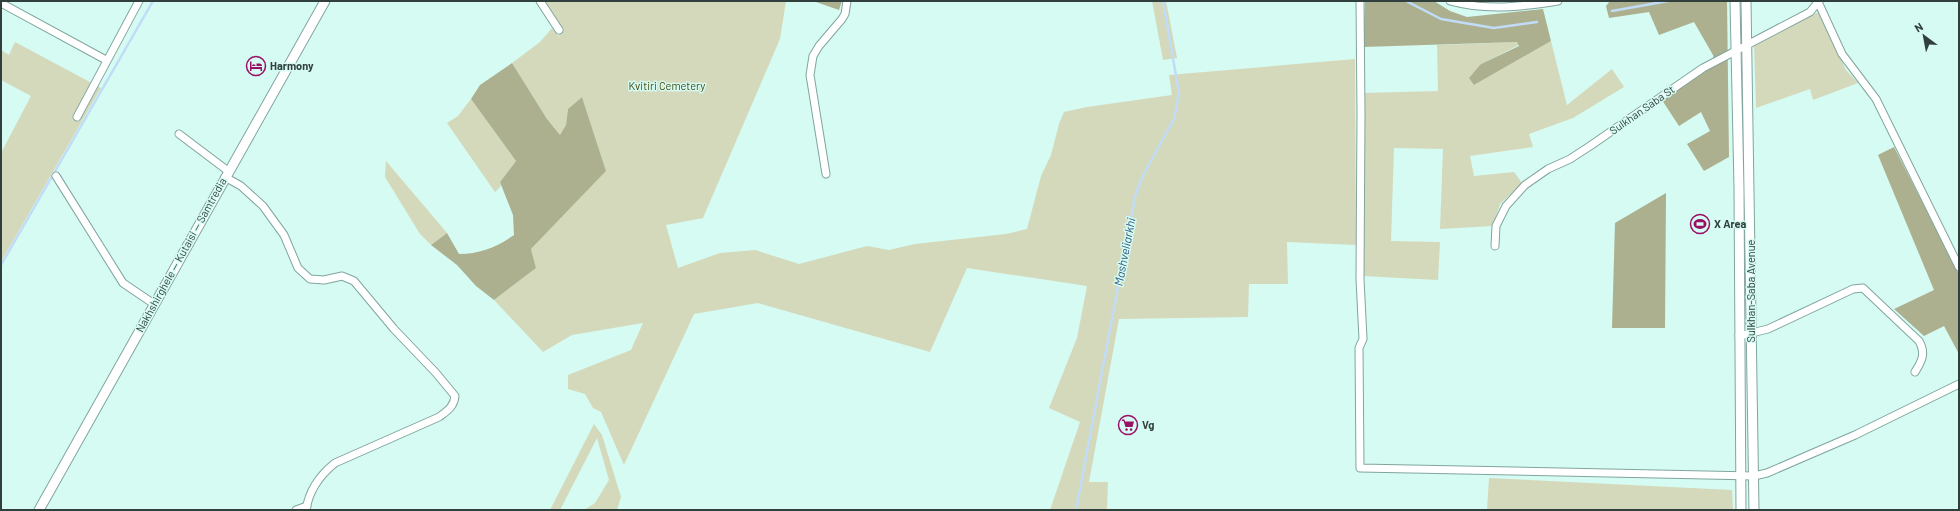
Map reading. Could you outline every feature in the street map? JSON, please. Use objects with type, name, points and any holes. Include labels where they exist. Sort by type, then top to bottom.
[{"type":"main road","name":"Nakhshirghele — Kutaisi — Samtredia","points":[[39,510],[325,1]]},
{"type":"main road","name":"Sulkhan-Saba Avenue","points":[[1735,1],[1741,510]]},
{"type":"main road","name":"Sulkhan-Saba Avenue","points":[[1746,1],[1751,242],[1754,510]]},
{"type":"street","points":[[77,117],[106,60],[139,1]]},
{"type":"street","points":[[540,1],[559,30]]},
{"type":"street","points":[[826,174],[810,75],[810,65],[819,46],[845,14],[847,1]]},
{"type":"street","points":[[1360,1],[1360,279],[1362,339],[1359,348],[1360,468],[1754,476],[1767,473],[1856,435],[1953,385],[1959,384]]},
{"type":"street","points":[[1450,1],[1471,7],[1501,7],[1558,1]]},
{"type":"street","points":[[1819,2],[1842,54],[1876,100],[1959,267]]},
{"type":"street","name":"Sulkhan Saba St","points":[[1495,246],[1496,226],[1506,206],[1525,185],[1548,169],[1570,159],[1590,146],[1703,68],[1810,12],[1819,2]]},
{"type":"street","points":[[1,3],[106,60]]},
{"type":"street","points":[[178,134],[263,206],[284,236],[298,268],[310,279],[324,280],[342,276],[354,281],[394,329],[440,378],[454,396],[454,403],[449,410],[439,417],[334,463],[322,473],[313,488],[307,508],[296,510]]},
{"type":"street","points":[[56,176],[123,283],[154,304]]},
{"type":"street","points":[[1739,336],[1768,328],[1853,289],[1863,288],[1919,341],[1923,352],[1923,360],[1915,372]]},
{"type":"green space","name":"Kvitiri Cemetery","points":[[541,1],[786,1],[780,39],[703,218],[666,225],[678,268],[720,253],[755,250],[799,264],[867,246],[889,250],[915,244],[1006,234],[1027,229],[1041,176],[1051,155],[1059,124],[1064,112],[1087,107],[1172,95],[1169,75],[1355,59],[1356,245],[1287,242],[1288,284],[1249,284],[1248,317],[1119,319],[1089,482],[1108,482],[1107,510],[1050,510],[1080,422],[1049,408],[1077,338],[1087,286],[967,268],[930,352],[758,303],[694,314],[624,465],[601,412],[593,408],[585,394],[568,389],[568,375],[631,350],[643,323],[572,335],[543,352],[494,300],[536,268],[531,249],[606,171],[582,97],[568,109],[566,125],[560,135],[547,119],[512,63],[540,42],[552,28],[560,38]]},
{"type":"green space","points":[[813,1],[842,1],[839,10]]},
{"type":"green space","points":[[1152,1],[1166,1],[1177,58],[1163,60]]},
{"type":"green space","points":[[1365,1],[1434,1],[1450,11],[1467,17],[1543,9],[1551,41],[1474,85],[1469,78],[1481,64],[1519,46],[1517,42],[1363,47]]},
{"type":"green space","points":[[1610,1],[1727,1],[1729,157],[1704,171],[1687,144],[1710,131],[1701,112],[1679,126],[1662,100],[1700,74],[1715,66],[1713,55],[1694,22],[1659,35],[1649,12],[1609,18],[1606,6]]},
{"type":"green space","points":[[1818,12],[1846,70],[1858,83],[1813,100],[1810,89],[1756,108],[1754,44]]},
{"type":"green space","points":[[1551,41],[1567,105],[1612,69],[1624,87],[1573,118],[1529,134],[1533,147],[1470,156],[1474,176],[1514,172],[1522,183],[1500,204],[1493,226],[1440,229],[1443,149],[1394,148],[1391,241],[1440,242],[1438,280],[1363,276],[1363,93],[1438,91],[1437,45],[1517,42],[1519,45],[1481,64],[1474,85]]},
{"type":"green space","points":[[15,42],[101,88],[1,262],[1,153],[31,96],[1,80],[1,50],[9,55]]},
{"type":"green space","points":[[512,63],[547,119],[560,135],[566,125],[568,109],[582,97],[606,171],[531,249],[536,268],[494,300],[476,286],[457,265],[431,245],[447,233],[459,254],[467,254],[488,249],[514,235],[513,215],[500,182],[516,161],[471,99],[480,85]]},
{"type":"green space","points":[[471,99],[516,161],[500,182],[501,186],[495,192],[447,123],[458,116]]},
{"type":"green space","points":[[1894,147],[1959,274],[1959,354],[1944,326],[1924,336],[1894,309],[1934,290],[1878,155]]},
{"type":"green space","points":[[386,161],[447,233],[431,245],[420,234],[385,177]]},
{"type":"green space","points":[[1666,193],[1665,328],[1612,328],[1615,223]]},
{"type":"green space","points":[[594,424],[602,435],[621,497],[617,510],[584,510],[595,503],[609,480],[597,438],[560,510],[550,510]]},
{"type":"green space","points":[[1489,478],[1732,490],[1733,510],[1487,510]]},
{"type":"waterway","points":[[1,265],[153,1]]},
{"type":"waterway","name":"Mashveliarkhi","points":[[1076,510],[1135,197],[1142,177],[1174,119],[1179,93],[1163,1]]},
{"type":"waterway","points":[[1406,1],[1441,19],[1494,28],[1537,22]]},
{"type":"waterway","points":[[1612,11],[1668,1]]},
{"type":"place","name":"Harmony","points":[[256,66]]},
{"type":"place","name":"X Area","points":[[1700,224]]},
{"type":"place","name":"Vg","points":[[1128,425]]}]
